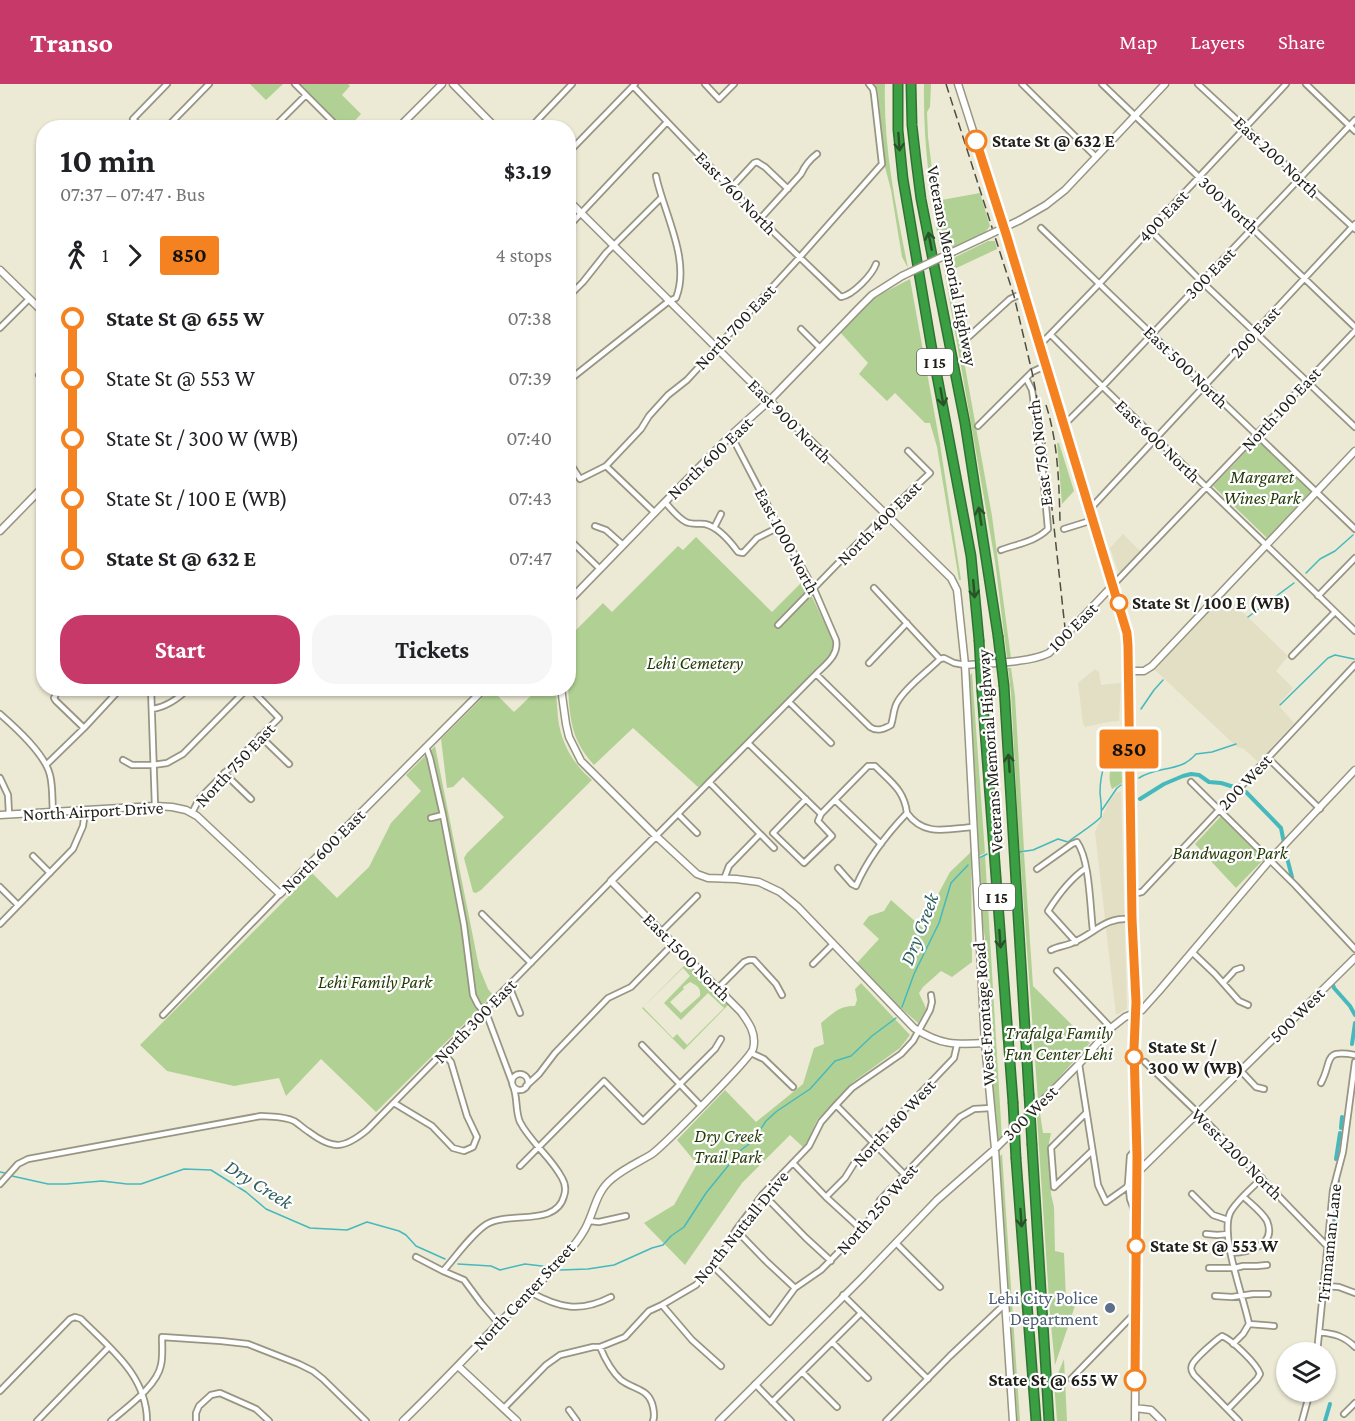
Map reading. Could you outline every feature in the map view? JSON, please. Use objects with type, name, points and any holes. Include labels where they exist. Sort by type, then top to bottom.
[{"type":"highway","name":"Veterans Memorial Highway","points":[[898,84],[898,129],[903,178],[931,344],[971,556],[1036,1421]]},
{"type":"highway","name":"Veterans Memorial Highway","points":[[911,84],[921,199],[965,423],[1004,686],[1049,1421]]},
{"type":"street","points":[[134,120],[167,84]]},
{"type":"street","points":[[174,120],[209,84]]},
{"type":"street","points":[[295,84],[330,120]]},
{"type":"street","points":[[406,120],[442,84]]},
{"type":"street","points":[[453,84],[488,120]]},
{"type":"street","points":[[538,120],[572,84]]},
{"type":"street","points":[[705,84],[719,99],[734,84]]},
{"type":"street","name":"North 700 East","points":[[576,473],[580,479],[606,465],[641,429],[668,395],[687,380],[800,258],[882,164],[874,94],[869,84]]},
{"type":"street","points":[[958,84],[1127,633],[1136,1012],[1134,1049],[1137,1148],[1135,1421]]},
{"type":"street","points":[[1022,84],[1096,157]]},
{"type":"street","name":"300 North","points":[[1102,84],[1253,227],[1355,329]]},
{"type":"street","name":"North 600 East","points":[[576,594],[872,295],[902,276],[1020,220],[1056,198],[1165,84]]},
{"type":"street","name":"East 200 North","points":[[1198,84],[1354,227]]},
{"type":"street","name":"400 East","points":[[1039,347],[1286,84]]},
{"type":"street","points":[[1306,84],[1355,131]]},
{"type":"street","points":[[576,145],[634,85]]},
{"type":"street","name":"East 760 North","points":[[634,85],[760,219],[841,297],[847,296],[872,273],[876,264]]},
{"type":"street","points":[[281,120],[306,94]]},
{"type":"street","name":"300 East","points":[[1064,425],[1355,120]]},
{"type":"street","points":[[576,219],[667,122]]},
{"type":"street","points":[[760,219],[816,154]]},
{"type":"street","points":[[731,188],[754,163],[758,162],[788,189]]},
{"type":"street","points":[[576,375],[676,297],[681,274],[674,234],[656,176]]},
{"type":"street","points":[[576,289],[599,261],[661,198]]},
{"type":"street","name":"East 900 North","points":[[576,207],[955,584],[965,665],[973,827]]},
{"type":"street","name":"200 East","points":[[1090,509],[1354,227]]},
{"type":"street","name":"East 500 North","points":[[1041,228],[1355,529]]},
{"type":"street","points":[[1150,230],[1355,427]]},
{"type":"street","points":[[0,270],[36,306]]},
{"type":"street","points":[[964,341],[1010,299],[1023,293]]},
{"type":"street","points":[[0,328],[29,299]]},
{"type":"street","points":[[801,329],[820,348]]},
{"type":"street","name":"North 100 East","points":[[1207,488],[1355,329]]},
{"type":"street","name":"East 600 North","points":[[1051,335],[1355,631]]},
{"type":"street","points":[[978,426],[1026,378],[1035,370],[1045,366]]},
{"type":"street","name":"East 750 North","points":[[1001,550],[1024,544],[1048,529],[1032,390],[1026,378]]},
{"type":"street","name":"East 1000 North","points":[[731,435],[813,589],[836,640],[837,648]]},
{"type":"street","points":[[1128,671],[1144,671],[1152,666],[1355,450]]},
{"type":"street","name":"North 400 East","points":[[778,626],[885,515],[930,473],[908,451]]},
{"type":"street","points":[[606,465],[655,513]]},
{"type":"street","name":"100 East","points":[[965,665],[1029,659],[1049,653],[1207,488]]},
{"type":"street","points":[[0,531],[36,494]]},
{"type":"street","points":[[665,502],[683,521],[708,525],[720,532],[738,552],[743,553],[758,538],[779,527]]},
{"type":"street","points":[[714,528],[721,514]]},
{"type":"street","points":[[1064,529],[1093,520]]},
{"type":"street","points":[[596,526],[606,530],[623,545]]},
{"type":"street","points":[[576,546],[600,569]]},
{"type":"street","points":[[1318,596],[1355,558]]},
{"type":"street","points":[[874,588],[940,659]]},
{"type":"street","points":[[1292,656],[1335,612]]},
{"type":"street","points":[[869,663],[907,623]]},
{"type":"street","name":"North 300 East","points":[[0,1184],[18,1164],[28,1159],[261,1116],[293,1120],[319,1140],[330,1144],[342,1145],[359,1137],[789,702],[832,657],[837,648]]},
{"type":"street","points":[[816,674],[870,727],[881,729],[891,724],[894,708],[904,693],[940,659],[944,658],[965,665]]},
{"type":"street","name":"200 West","points":[[1132,894],[1142,892],[1355,665]]},
{"type":"street","points":[[55,696],[56,702],[84,728]]},
{"type":"street","points":[[46,764],[114,696]]},
{"type":"street","points":[[151,696],[155,806]]},
{"type":"street","points":[[152,709],[169,705],[181,696]]},
{"type":"street","points":[[123,760],[132,765],[168,763],[183,754],[241,696]]},
{"type":"street","name":"North 750 East","points":[[189,812],[279,717],[257,696]]},
{"type":"street","name":"North 600 East","points":[[162,1015],[477,696]]},
{"type":"street","points":[[562,696],[569,737],[581,760],[697,874],[708,878],[759,882],[780,892],[919,1031],[940,1041],[957,1045],[985,1043]]},
{"type":"street","points":[[789,702],[831,743]]},
{"type":"street","points":[[0,714],[39,753],[46,764],[51,780],[53,812]]},
{"type":"street","points":[[260,736],[289,764]]},
{"type":"street","points":[[748,742],[821,814]]},
{"type":"street","points":[[426,747],[463,915],[473,995],[487,1015],[506,1064],[513,1084],[519,1120],[529,1137],[563,1179],[566,1192],[562,1202],[554,1211],[544,1215],[493,1221],[485,1225],[443,1271]]},
{"type":"street","points":[[1268,758],[1320,809]]},
{"type":"street","points":[[806,799],[773,833],[804,863],[832,836],[818,821],[821,814],[870,766],[875,766],[900,791],[906,813],[918,826],[939,830],[973,827]]},
{"type":"street","name":"300 West","points":[[719,1421],[937,1200],[995,1149],[1111,1028],[1125,1017],[1142,1010],[1270,861],[1355,770]]},
{"type":"street","points":[[224,773],[251,799]]},
{"type":"street","points":[[0,778],[8,795],[9,814]]},
{"type":"street","points":[[709,782],[774,848]]},
{"type":"street","points":[[1191,782],[1355,949]]},
{"type":"street","points":[[835,800],[880,844]]},
{"type":"street","name":"North Airport Drive","points":[[0,815],[155,806],[172,807],[189,812]]},
{"type":"street","points":[[0,924],[73,849],[83,826],[85,811]]},
{"type":"street","points":[[189,812],[218,834],[280,894]]},
{"type":"street","points":[[838,868],[856,886],[863,870],[880,844],[906,813]]},
{"type":"street","points":[[678,814],[697,833]]},
{"type":"street","points":[[431,818],[442,815]]},
{"type":"street","name":"West Frontage Road","points":[[973,827],[985,1043],[995,1149],[1013,1421]]},
{"type":"street","points":[[723,879],[729,866],[760,834]]},
{"type":"street","points":[[1037,869],[1077,842],[1086,868],[1093,931]]},
{"type":"street","points":[[33,856],[50,873]]},
{"type":"street","points":[[1076,942],[1048,911],[1060,894],[1086,868]]},
{"type":"street","name":"East 1500 North","points":[[611,881],[750,1023],[753,1038],[751,1053]]},
{"type":"street","points":[[0,887],[18,905]]},
{"type":"street","points":[[662,931],[697,896]]},
{"type":"street","points":[[482,914],[531,963]]},
{"type":"street","points":[[1051,950],[1076,942],[1106,923],[1121,918],[1132,919]]},
{"type":"street","points":[[516,1104],[519,1093],[608,998],[631,987],[674,943]]},
{"type":"street","points":[[813,964],[833,944]]},
{"type":"street","points":[[1192,952],[1239,1001],[1248,1005]]},
{"type":"street","name":"500 West","points":[[1137,1173],[1355,958]]},
{"type":"street","points":[[718,988],[744,962],[754,960],[776,984],[782,995]]},
{"type":"street","points":[[1223,983],[1235,970],[1241,968]]},
{"type":"street","points":[[1057,971],[1111,1028]]},
{"type":"street","points":[[509,986],[520,1013]]},
{"type":"street","name":"North Nuttall Drive","points":[[504,1408],[546,1365],[560,1355],[600,1347],[625,1337],[649,1311],[696,1286],[763,1194],[809,1146],[820,1122],[852,1088],[902,1054],[914,1041],[931,1008],[931,995]]},
{"type":"street","points":[[520,1166],[604,1081],[643,1120],[715,1049],[721,1039]]},
{"type":"street","points":[[642,1045],[701,1106]]},
{"type":"street","name":"North 180 West","points":[[826,1197],[845,1178],[855,1162],[954,1058],[957,1045]]},
{"type":"street","points":[[394,1103],[432,1126],[453,1148],[464,1151],[473,1147],[477,1137],[467,1116],[451,1062],[443,1053]]},
{"type":"street","points":[[751,1053],[764,1059],[793,1087]]},
{"type":"street","name":"North Center Street","points":[[403,1421],[577,1241],[606,1184],[666,1142],[751,1053]]},
{"type":"street","points":[[1321,1083],[1326,1074],[1329,1058],[1333,1054],[1355,1055]]},
{"type":"street","name":"West 1200 North","points":[[1145,1062],[1198,1113],[1328,1247]]},
{"type":"street","name":"Trinnaman Lane","points":[[1318,1342],[1333,1190],[1343,1152],[1355,1062]]},
{"type":"street","points":[[506,1064],[514,1072],[522,1075],[539,1074]]},
{"type":"street","points":[[1078,1064],[1098,1185],[1106,1202],[1126,1187],[1130,1176],[1130,1156],[1137,1148]]},
{"type":"street","points":[[1241,1071],[1256,1087],[1264,1089]]},
{"type":"street","points":[[513,1084],[515,1076],[522,1075]]},
{"type":"street","points":[[522,1075],[527,1080],[525,1087]]},
{"type":"street","points":[[513,1084],[519,1089],[525,1087]]},
{"type":"street","points":[[836,1105],[905,1175]]},
{"type":"street","name":"North 250 West","points":[[712,1265],[770,1322],[795,1288],[831,1261],[870,1219],[880,1200],[964,1114],[974,1109],[991,1108]]},
{"type":"street","points":[[1086,1113],[1051,1148],[1054,1187],[1092,1151]]},
{"type":"street","points":[[794,1163],[861,1229]]},
{"type":"street","points":[[1249,1324],[1234,1268],[1228,1220],[1231,1211],[1262,1178]]},
{"type":"street","points":[[1126,1187],[1129,1189],[1136,1217]]},
{"type":"street","points":[[763,1194],[799,1232],[831,1261]]},
{"type":"street","points":[[1192,1194],[1213,1215],[1228,1220]]},
{"type":"street","points":[[1231,1253],[1247,1251],[1260,1246],[1267,1238],[1268,1225],[1262,1214],[1244,1197]]},
{"type":"street","points":[[589,1221],[599,1222],[626,1216]]},
{"type":"street","points":[[736,1230],[795,1288]]},
{"type":"street","points":[[1206,1234],[1228,1234]]},
{"type":"street","points":[[896,1243],[940,1287]]},
{"type":"street","points":[[416,1257],[464,1280],[481,1304],[499,1323]]},
{"type":"street","points":[[1209,1268],[1267,1265]]},
{"type":"street","points":[[1324,1286],[1339,1287],[1355,1293]]},
{"type":"street","points":[[530,1292],[556,1305],[581,1307],[598,1304],[611,1297]]},
{"type":"street","points":[[1215,1296],[1268,1294]]},
{"type":"street","points":[[843,1295],[928,1379]]},
{"type":"street","points":[[886,1421],[1006,1303]]},
{"type":"street","points":[[662,1305],[692,1340],[721,1366]]},
{"type":"street","points":[[772,1402],[861,1313]]},
{"type":"street","points":[[1071,1379],[1135,1313]]},
{"type":"street","points":[[0,1391],[70,1319],[75,1317],[81,1319],[130,1370],[142,1393],[147,1421]]},
{"type":"street","points":[[1249,1324],[1274,1326]]},
{"type":"street","points":[[1233,1344],[1249,1324]]},
{"type":"street","points":[[1319,1332],[1337,1334],[1355,1347]]},
{"type":"street","points":[[1228,1409],[1260,1375],[1260,1371],[1227,1338],[1222,1336],[1196,1360],[1191,1369],[1194,1375],[1239,1421]]},
{"type":"street","points":[[111,1421],[154,1381],[161,1367],[162,1337],[248,1344],[299,1364],[318,1375],[366,1421]]},
{"type":"street","points":[[832,1342],[868,1378]]},
{"type":"street","points":[[37,1421],[109,1347]]},
{"type":"street","points":[[600,1347],[607,1363],[621,1380],[647,1394],[652,1400],[653,1421]]},
{"type":"street","points":[[458,1366],[517,1421]]},
{"type":"street","points":[[802,1372],[837,1407]]},
{"type":"street","points":[[755,1384],[791,1421]]},
{"type":"street","points":[[196,1421],[197,1410],[211,1395],[220,1393],[256,1409],[269,1421]]},
{"type":"street","points":[[1302,1421],[1307,1402]]},
{"type":"street","points":[[1344,1414],[1355,1403]]},
{"type":"street","points":[[1135,1408],[1151,1410],[1162,1421]]},
{"type":"street","points":[[569,1410],[577,1421]]},
{"type":"shaded area","points":[[1123,534],[1140,551],[1121,572],[1118,571],[1110,548]]},
{"type":"shaded area","points":[[1224,594],[1288,656],[1276,671],[1293,688],[1278,705],[1294,723],[1258,762],[1244,749],[1237,747],[1155,670]]},
{"type":"shaded area","points":[[1095,669],[1099,672],[1101,685],[1121,683],[1119,721],[1085,727],[1078,683]]},
{"type":"shaded area","points":[[1121,791],[1127,1009],[1116,1015],[1095,832],[1109,802],[1116,793]]},
{"type":"green space","points":[[250,84],[283,84],[266,100]]},
{"type":"green space","points":[[300,84],[348,84],[350,86],[342,95],[361,114],[355,120],[336,120]]},
{"type":"green space","points":[[874,84],[885,84],[888,154],[908,268],[902,257],[885,167],[878,92]]},
{"type":"green space","points":[[924,84],[931,84],[930,107],[927,112],[928,137],[936,201],[980,193],[990,226],[983,235],[941,253],[928,169]]},
{"type":"green space","points":[[988,241],[995,241],[997,249],[948,272],[992,516],[1011,658],[1007,658],[995,561],[943,263]]},
{"type":"green space","points":[[910,279],[940,444],[961,580],[959,580],[937,447],[930,423],[925,423],[895,393],[887,401],[859,374],[868,363],[840,332],[874,299]]},
{"type":"green space","name":"Margaret Wines Park","points":[[1258,439],[1312,491],[1267,538],[1213,486]]},
{"type":"green space","points":[[1057,443],[1059,443],[1074,491],[1062,504]]},
{"type":"green space","name":"Lehi Cemetery","points":[[696,537],[772,612],[804,580],[834,643],[830,655],[698,787],[633,728],[594,765],[578,742],[569,705],[569,696],[576,696],[576,630],[603,603],[612,612],[678,546],[683,550]]},
{"type":"green space","name":"Trafalga Family Fun Center Lehi","points":[[1008,668],[1011,668],[1015,696],[1024,850],[1022,852],[1024,853],[1033,986],[1090,1043],[1038,1101],[1011,693]]},
{"type":"green space","points":[[972,673],[985,853],[979,856],[969,676]]},
{"type":"green space","points":[[484,696],[498,696],[514,712],[531,696],[556,696],[565,744],[579,767],[592,780],[476,893],[473,892],[464,858],[504,817],[463,777],[453,787],[447,788],[441,739]]},
{"type":"green space","name":"Lehi Family Park","points":[[435,746],[479,967],[493,995],[376,1112],[321,1059],[286,1096],[279,1078],[234,1086],[167,1071],[140,1045],[312,873],[337,898],[369,867],[391,823],[421,791],[406,775]]},
{"type":"green space","points":[[1121,746],[1122,783],[1112,789],[1111,767]]},
{"type":"green space","name":"Bandwagon Park","points":[[1221,816],[1264,859],[1236,888],[1195,844]]},
{"type":"green space","points":[[971,852],[972,962],[952,977],[941,971],[923,987],[919,993],[926,1009],[918,1023],[893,1001],[857,963],[879,939],[863,924],[869,916],[884,911],[891,900],[925,930],[936,898],[950,872]]},
{"type":"green space","points":[[985,855],[1002,1139],[996,1137],[983,965],[985,938],[982,921],[980,859]]},
{"type":"green space","points":[[687,963],[729,1004],[684,1050],[642,1008]],"holes":[[[683,968],[690,976],[664,1003],[681,1020],[708,993],[724,1008],[687,1045],[677,1034],[673,1038],[643,1007]],[[690,982],[698,987],[700,996],[681,1013],[670,1002]]]},
{"type":"green space","name":"Dry Creek Trail Park","points":[[861,983],[910,1035],[900,1048],[853,1082],[817,1120],[803,1147],[790,1135],[742,1183],[685,1265],[644,1223],[674,1205],[697,1164],[677,1140],[725,1090],[756,1122],[803,1084],[814,1048],[824,1044],[821,1023],[841,1009],[855,1006],[857,1000],[855,989]]},
{"type":"green space","points":[[1040,1113],[1043,1133],[1051,1133],[1049,1143],[1055,1251],[1064,1253],[1066,1299],[1076,1303],[1055,1365],[1037,1117]]},
{"type":"green space","points":[[1002,1154],[1020,1421],[1017,1421],[998,1161]]},
{"type":"green space","points":[[1064,1359],[1067,1421],[1057,1421],[1054,1383]]},
{"type":"waterway","name":"Dry Creek","points":[[1306,573],[1320,559],[1335,551],[1353,535]]},
{"type":"waterway","name":"Dry Creek","points":[[1248,617],[1294,583]]},
{"type":"waterway","points":[[1280,705],[1328,658],[1335,655],[1354,659]]},
{"type":"waterway","name":"Dry Creek","points":[[1141,709],[1163,680]]},
{"type":"waterway","name":"Dry Creek","points":[[1019,852],[1033,850],[1058,839],[1068,842],[1101,817],[1100,785],[1103,771],[1110,752],[1118,740]]},
{"type":"waterway","points":[[1139,778],[1155,771],[1176,767],[1196,754],[1212,752],[1236,744]]},
{"type":"waterway","points":[[1140,799],[1164,784],[1191,774],[1199,775],[1209,782],[1234,787]]},
{"type":"waterway","points":[[1102,810],[1121,785]]},
{"type":"waterway","points":[[1246,792],[1281,828],[1284,843]]},
{"type":"waterway","name":"Dry Creek","points":[[979,858],[987,854]]},
{"type":"waterway","points":[[1286,854],[1292,877]]},
{"type":"waterway","name":"Dry Creek","points":[[902,1007],[914,974],[939,923],[951,883],[968,865]]},
{"type":"waterway","points":[[1333,985],[1355,1015]]},
{"type":"waterway","name":"Dry Creek","points":[[560,1270],[614,1265],[663,1245],[684,1227],[706,1193],[741,1150],[752,1142],[766,1121],[810,1089],[835,1061],[851,1056],[896,1018]]},
{"type":"waterway","points":[[1352,1044],[1355,1023]]},
{"type":"waterway","points":[[1341,1128],[1342,1117]]},
{"type":"waterway","points":[[1336,1159],[1340,1133]]},
{"type":"waterway","name":"Dry Creek","points":[[12,1176],[48,1184],[102,1181],[141,1184],[184,1169],[211,1170],[246,1192],[266,1209],[310,1228],[347,1230],[367,1222],[399,1231],[416,1246],[445,1259]]},
{"type":"waterway","name":"Dry Creek","points":[[0,1172],[5,1173]]},
{"type":"waterway","points":[[1330,1278],[1338,1179]]},
{"type":"waterway","name":"Dry Creek","points":[[458,1264],[491,1266],[500,1270],[525,1264],[550,1267]]},
{"type":"waterway","points":[[1325,1421],[1330,1404]]},
{"type":"railway","points":[[946,84],[1014,296],[1032,372],[1044,435],[1065,628]]},
{"type":"railway","points":[[1046,405],[1055,448],[1060,521]]},
{"type":"bus line","name":"850","points":[[976,141],[1127,633],[1132,919],[1136,1002],[1134,1049],[1137,1156],[1135,1380]]},
{"type":"place","name":"State St @ 632 E","points":[[976,141]]},
{"type":"place","name":"State St / 100 E (WB)","points":[[1119,603]]},
{"type":"place","name":"State St / 300 W (WB)","points":[[1134,1057]]},
{"type":"place","name":"State St @ 553 W","points":[[1136,1246]]},
{"type":"place","name":"Lehi City Police Department","points":[[1110,1308]]},
{"type":"place","name":"State St @ 655 W","points":[[1135,1380]]}]
